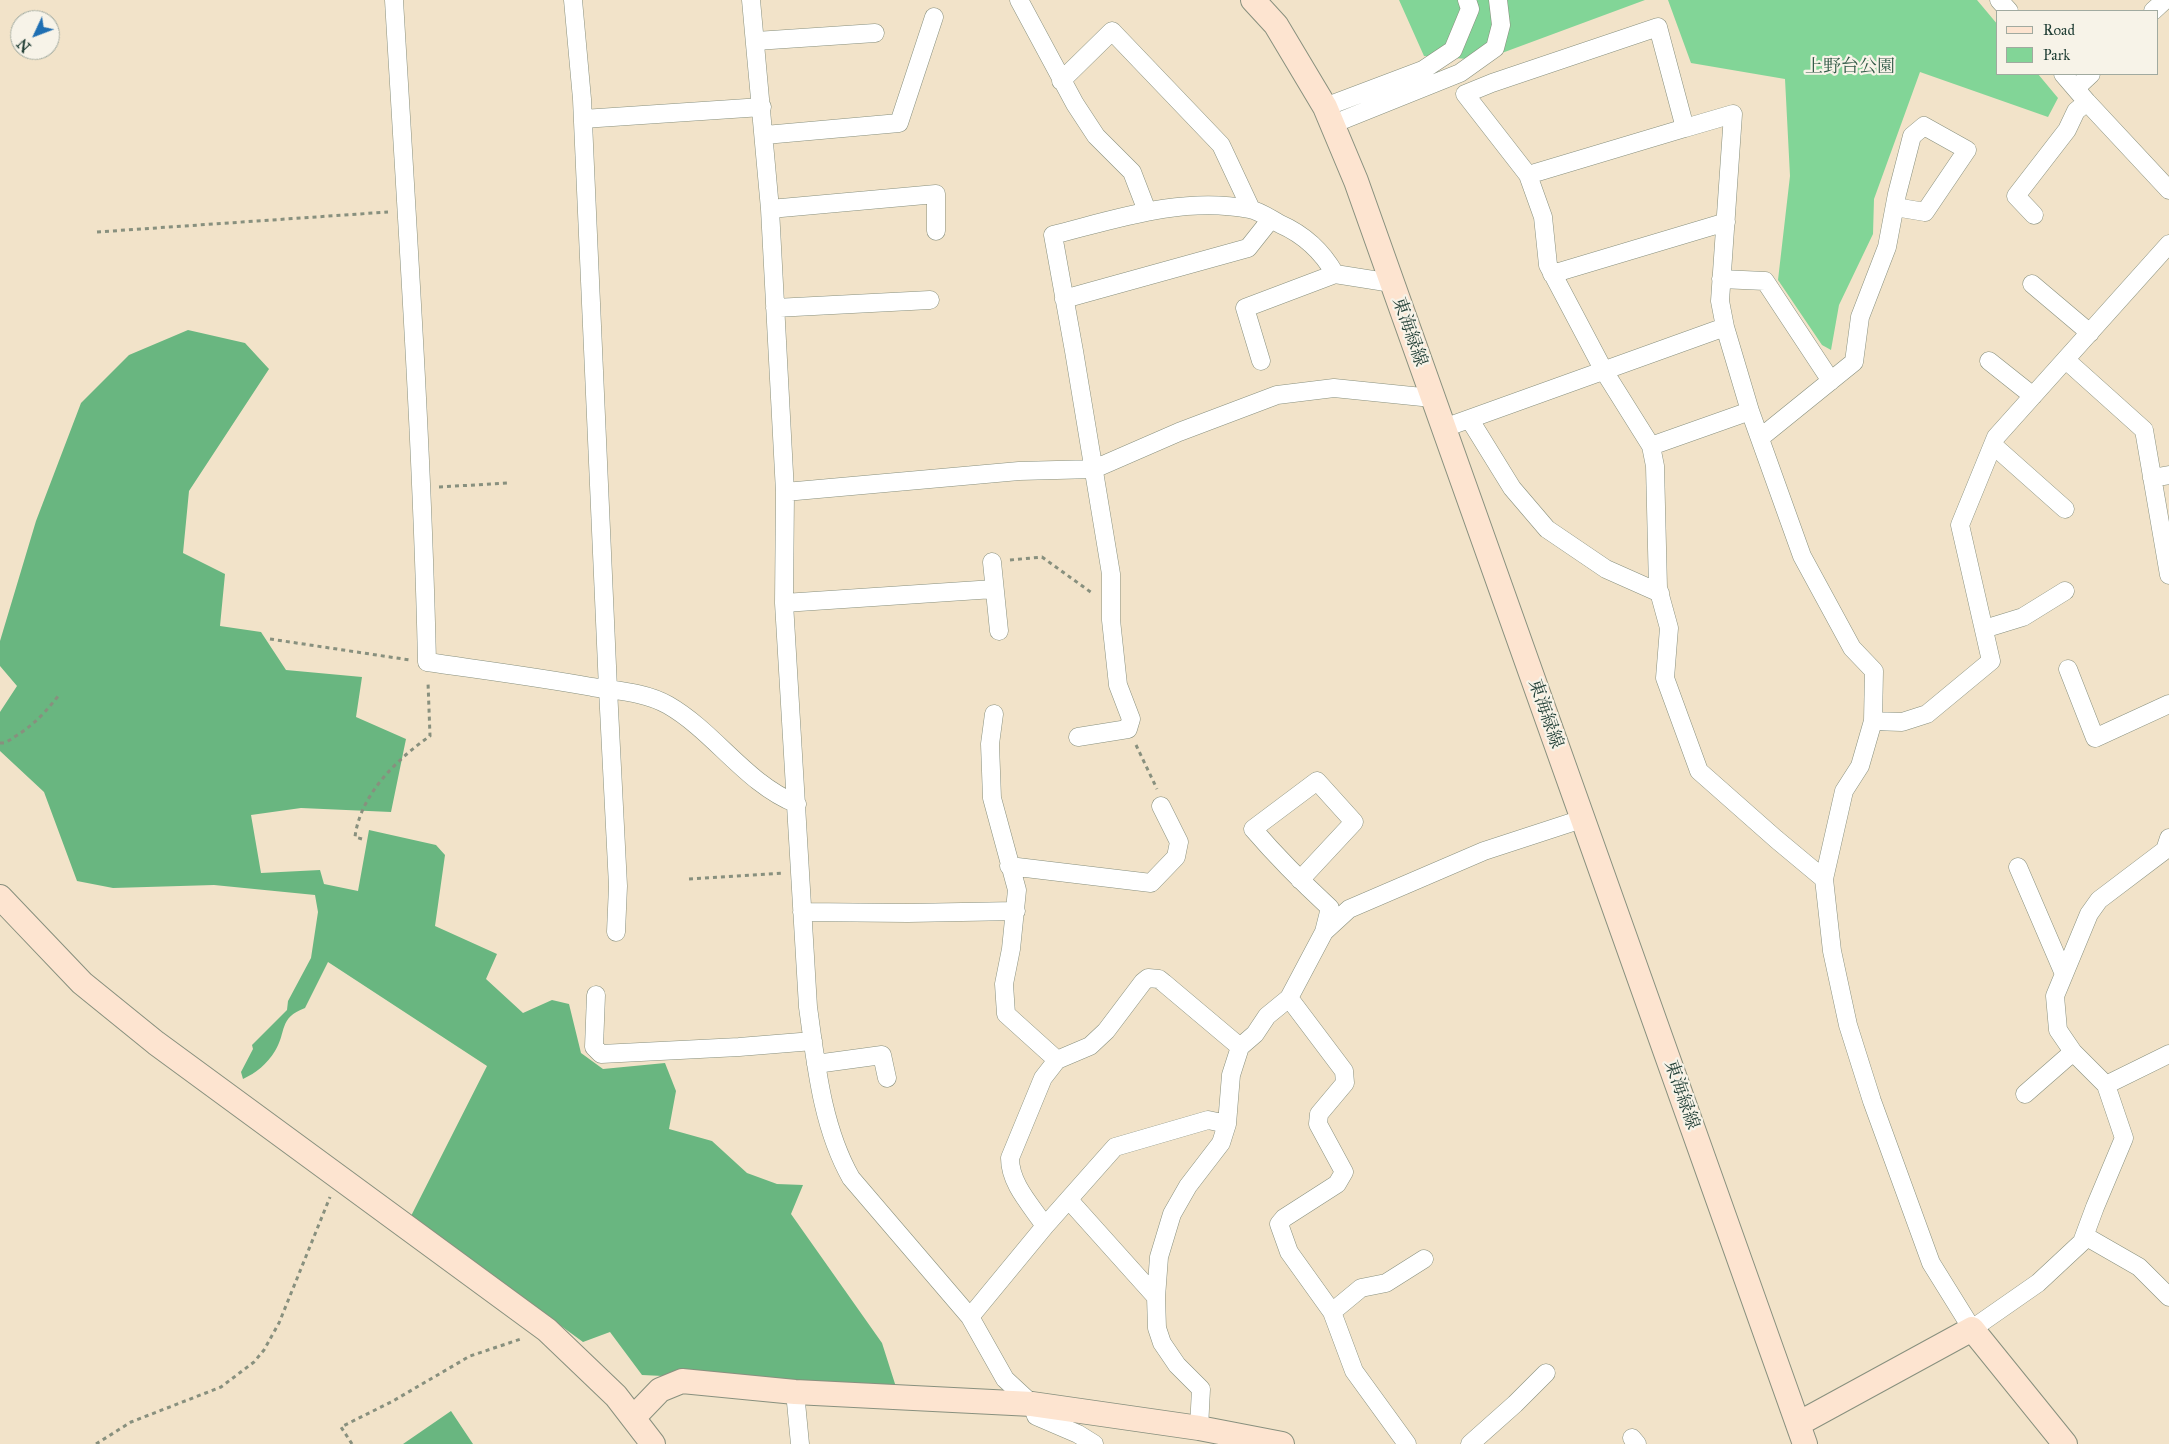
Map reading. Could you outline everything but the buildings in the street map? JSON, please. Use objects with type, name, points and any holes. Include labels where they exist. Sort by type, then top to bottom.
[{"type":"street","points":[[394,0],[420,488],[427,662],[506,672],[640,694],[666,704],[691,719],[707,736],[771,790],[797,804]]},
{"type":"street","points":[[573,0],[583,119],[618,886],[616,932]]},
{"type":"street","points":[[751,0],[765,135],[770,209],[785,492],[784,603],[808,1007],[816,1064],[827,1115],[839,1157],[851,1178],[970,1317],[1005,1379],[1032,1404],[1036,1416],[1078,1434],[1094,1444]]},
{"type":"street","points":[[1019,0],[1061,81],[1096,136],[1132,172],[1147,211]]},
{"type":"street","name":"東海緑線","points":[[1252,0],[1276,25],[1329,116],[1356,181],[1801,1434]]},
{"type":"street","points":[[1329,116],[1422,70],[1453,50],[1470,9],[1467,0]]},
{"type":"street","points":[[1329,116],[1460,73],[1495,48],[1501,25],[1498,0]]},
{"type":"street","points":[[1999,0],[2008,10]]},
{"type":"street","points":[[2154,10],[2165,0]]},
{"type":"street","points":[[765,135],[899,123],[934,16]]},
{"type":"street","points":[[1685,128],[1658,27],[1464,94],[1528,175],[1543,216],[1548,265],[1552,274],[1604,371],[1651,446],[1655,466],[1656,548],[1660,593],[1669,628],[1665,678],[1699,771],[1824,879]]},
{"type":"street","points":[[1061,81],[1112,31],[1221,145],[1251,209]]},
{"type":"street","points":[[756,41],[875,33]]},
{"type":"street","points":[[2064,75],[2169,190]]},
{"type":"street","points":[[2034,215],[2016,196],[2067,130],[2091,75]]},
{"type":"street","points":[[583,119],[762,107]]},
{"type":"street","points":[[1528,175],[1734,114],[1720,302],[1725,327],[1750,411],[1802,556],[1852,648],[1874,671],[1873,721],[1860,766],[1844,791],[1824,879],[1832,951],[1848,1025],[1872,1102],[1932,1262],[1972,1329],[2065,1444]]},
{"type":"street","points":[[1760,438],[1854,362],[1860,317],[1886,246],[1895,207],[1912,136],[1924,126],[1967,150],[1925,212],[1895,207]]},
{"type":"street","points":[[770,209],[936,194],[936,231]]},
{"type":"street","points":[[1078,737],[1128,729],[1130,719],[1118,684],[1111,606],[1111,574],[1053,235],[1147,211],[1203,205],[1251,209],[1297,232],[1325,256],[1335,274]]},
{"type":"street","points":[[1064,298],[1248,248],[1271,219]]},
{"type":"street","points":[[1552,274],[1726,222]]},
{"type":"street","points":[[1873,721],[1902,722],[1928,714],[1991,661],[1960,525],[1996,437],[2169,244]]},
{"type":"street","points":[[1261,361],[1245,308],[1335,274],[1392,284]]},
{"type":"street","points":[[1721,279],[1765,281],[1831,381]]},
{"type":"street","points":[[2032,284],[2090,333]]},
{"type":"street","points":[[775,308],[930,300]]},
{"type":"street","points":[[1444,428],[1725,327]]},
{"type":"street","points":[[2066,360],[2144,430],[2161,476],[2169,575]]},
{"type":"street","points":[[1989,361],[2033,396]]},
{"type":"street","points":[[785,492],[1019,471],[1094,469],[1179,432],[1277,395],[1334,388],[1432,398]]},
{"type":"street","points":[[1651,446],[1750,411]]},
{"type":"street","points":[[1470,420],[1512,488],[1547,529],[1606,569],[1660,593]]},
{"type":"street","points":[[1993,445],[2065,509]]},
{"type":"street","points":[[992,562],[999,631]]},
{"type":"street","points":[[784,603],[994,589]]},
{"type":"street","points":[[1984,629],[2024,617],[2066,591]]},
{"type":"street","points":[[2068,669],[2095,738],[2169,704]]},
{"type":"street","points":[[994,714],[990,744],[992,798],[1017,890],[1016,911],[1004,984],[1006,1014],[1057,1060]]},
{"type":"street","points":[[1199,1428],[1201,1389],[1177,1364],[1162,1343],[1157,1328],[1156,1297],[1159,1257],[1172,1214],[1188,1186],[1221,1143],[1227,1124],[1231,1075],[1240,1047],[1255,1034],[1267,1016],[1288,998],[1324,932],[1330,908],[1300,880],[1253,829],[1317,781],[1354,822],[1300,880]]},
{"type":"street","points":[[1009,866],[1151,883],[1176,858],[1179,842],[1161,806]]},
{"type":"street","points":[[1324,932],[1349,908],[1484,851],[1582,819]]},
{"type":"street","points":[[1801,1434],[1972,1329],[2038,1283],[2082,1242],[2124,1138],[2106,1085],[2073,1052],[2058,1030],[2055,996],[2090,914],[2099,900],[2165,850],[2169,838]]},
{"type":"street","points":[[2018,867],[2064,974]]},
{"type":"street","points":[[0,897],[82,983],[156,1043],[537,1323],[616,1396],[653,1444]]},
{"type":"street","points":[[802,912],[1016,911]]},
{"type":"street","points":[[1045,1226],[1016,1184],[1010,1170],[1010,1158],[1043,1078],[1057,1060],[1090,1046],[1106,1031],[1148,978],[1159,979],[1164,982],[1240,1047]]},
{"type":"street","points":[[596,995],[594,1047],[601,1054],[813,1041]]},
{"type":"street","points":[[1288,998],[1344,1071],[1345,1083],[1318,1114],[1318,1124],[1344,1172],[1337,1184],[1284,1218],[1279,1224],[1289,1252],[1332,1312],[1354,1371],[1407,1444]]},
{"type":"street","points":[[2025,1094],[2073,1052]]},
{"type":"street","points":[[2106,1085],[2169,1054]]},
{"type":"street","points":[[816,1064],[882,1055],[887,1078]]},
{"type":"street","points":[[970,1317],[1045,1226],[1115,1148],[1208,1120],[1227,1124]]},
{"type":"street","points":[[1069,1200],[1156,1297]]},
{"type":"street","points":[[2085,1236],[2139,1267],[2169,1297]]},
{"type":"street","points":[[1332,1312],[1361,1288],[1386,1283],[1424,1259]]},
{"type":"street","points":[[1470,1444],[1546,1374]]},
{"type":"street","points":[[634,1417],[660,1390],[682,1381],[795,1392],[1032,1404],[1199,1428],[1282,1444]]},
{"type":"street","points":[[795,1392],[800,1444]]},
{"type":"path","points":[[97,232],[406,211]]},
{"type":"path","points":[[420,488],[508,483]]},
{"type":"path","points":[[992,562],[1042,557],[1111,606]]},
{"type":"path","points":[[270,639],[427,662],[430,736],[395,763],[378,785],[356,827],[355,837],[362,840]]},
{"type":"path","points":[[0,744],[5,743],[42,717],[59,695]]},
{"type":"path","points":[[1128,729],[1161,797],[1161,806]]},
{"type":"path","points":[[689,879],[800,872]]},
{"type":"path","points":[[96,1444],[131,1422],[221,1387],[237,1377],[254,1362],[264,1350],[279,1323],[331,1195],[341,1179]]},
{"type":"path","points":[[352,1444],[341,1427],[394,1401],[470,1356],[523,1338],[537,1323]]},
{"type":"green space","points":[[1399,0],[1645,0],[1483,60],[1424,56]]},
{"type":"green space","name":"上野台公園","points":[[1668,0],[1977,0],[1996,23],[1996,75],[2039,75],[2058,98],[2048,117],[1920,72],[1874,199],[1873,234],[1839,305],[1831,350],[1822,345],[1778,280],[1790,176],[1785,79],[1691,63]]},
{"type":"green space","points":[[188,330],[245,343],[269,369],[189,491],[183,553],[225,574],[220,626],[261,632],[286,670],[362,677],[356,717],[406,739],[391,812],[301,808],[251,815],[261,873],[320,870],[324,884],[358,891],[369,830],[436,845],[445,855],[435,926],[497,954],[486,979],[523,1013],[552,1000],[569,1004],[581,1053],[603,1069],[665,1063],[676,1091],[669,1129],[712,1141],[747,1173],[777,1184],[803,1185],[791,1214],[882,1343],[896,1387],[642,1375],[610,1332],[583,1342],[411,1216],[487,1066],[328,962],[305,1008],[291,1016],[284,1026],[279,1044],[272,1056],[261,1068],[243,1079],[241,1072],[253,1049],[252,1045],[287,1010],[288,1001],[311,958],[318,912],[315,895],[214,885],[113,888],[77,881],[44,792],[0,751],[0,712],[17,686],[0,666],[0,641],[36,521],[81,403],[129,355]]},
{"type":"green space","points":[[451,1411],[473,1444],[403,1444]]}]
